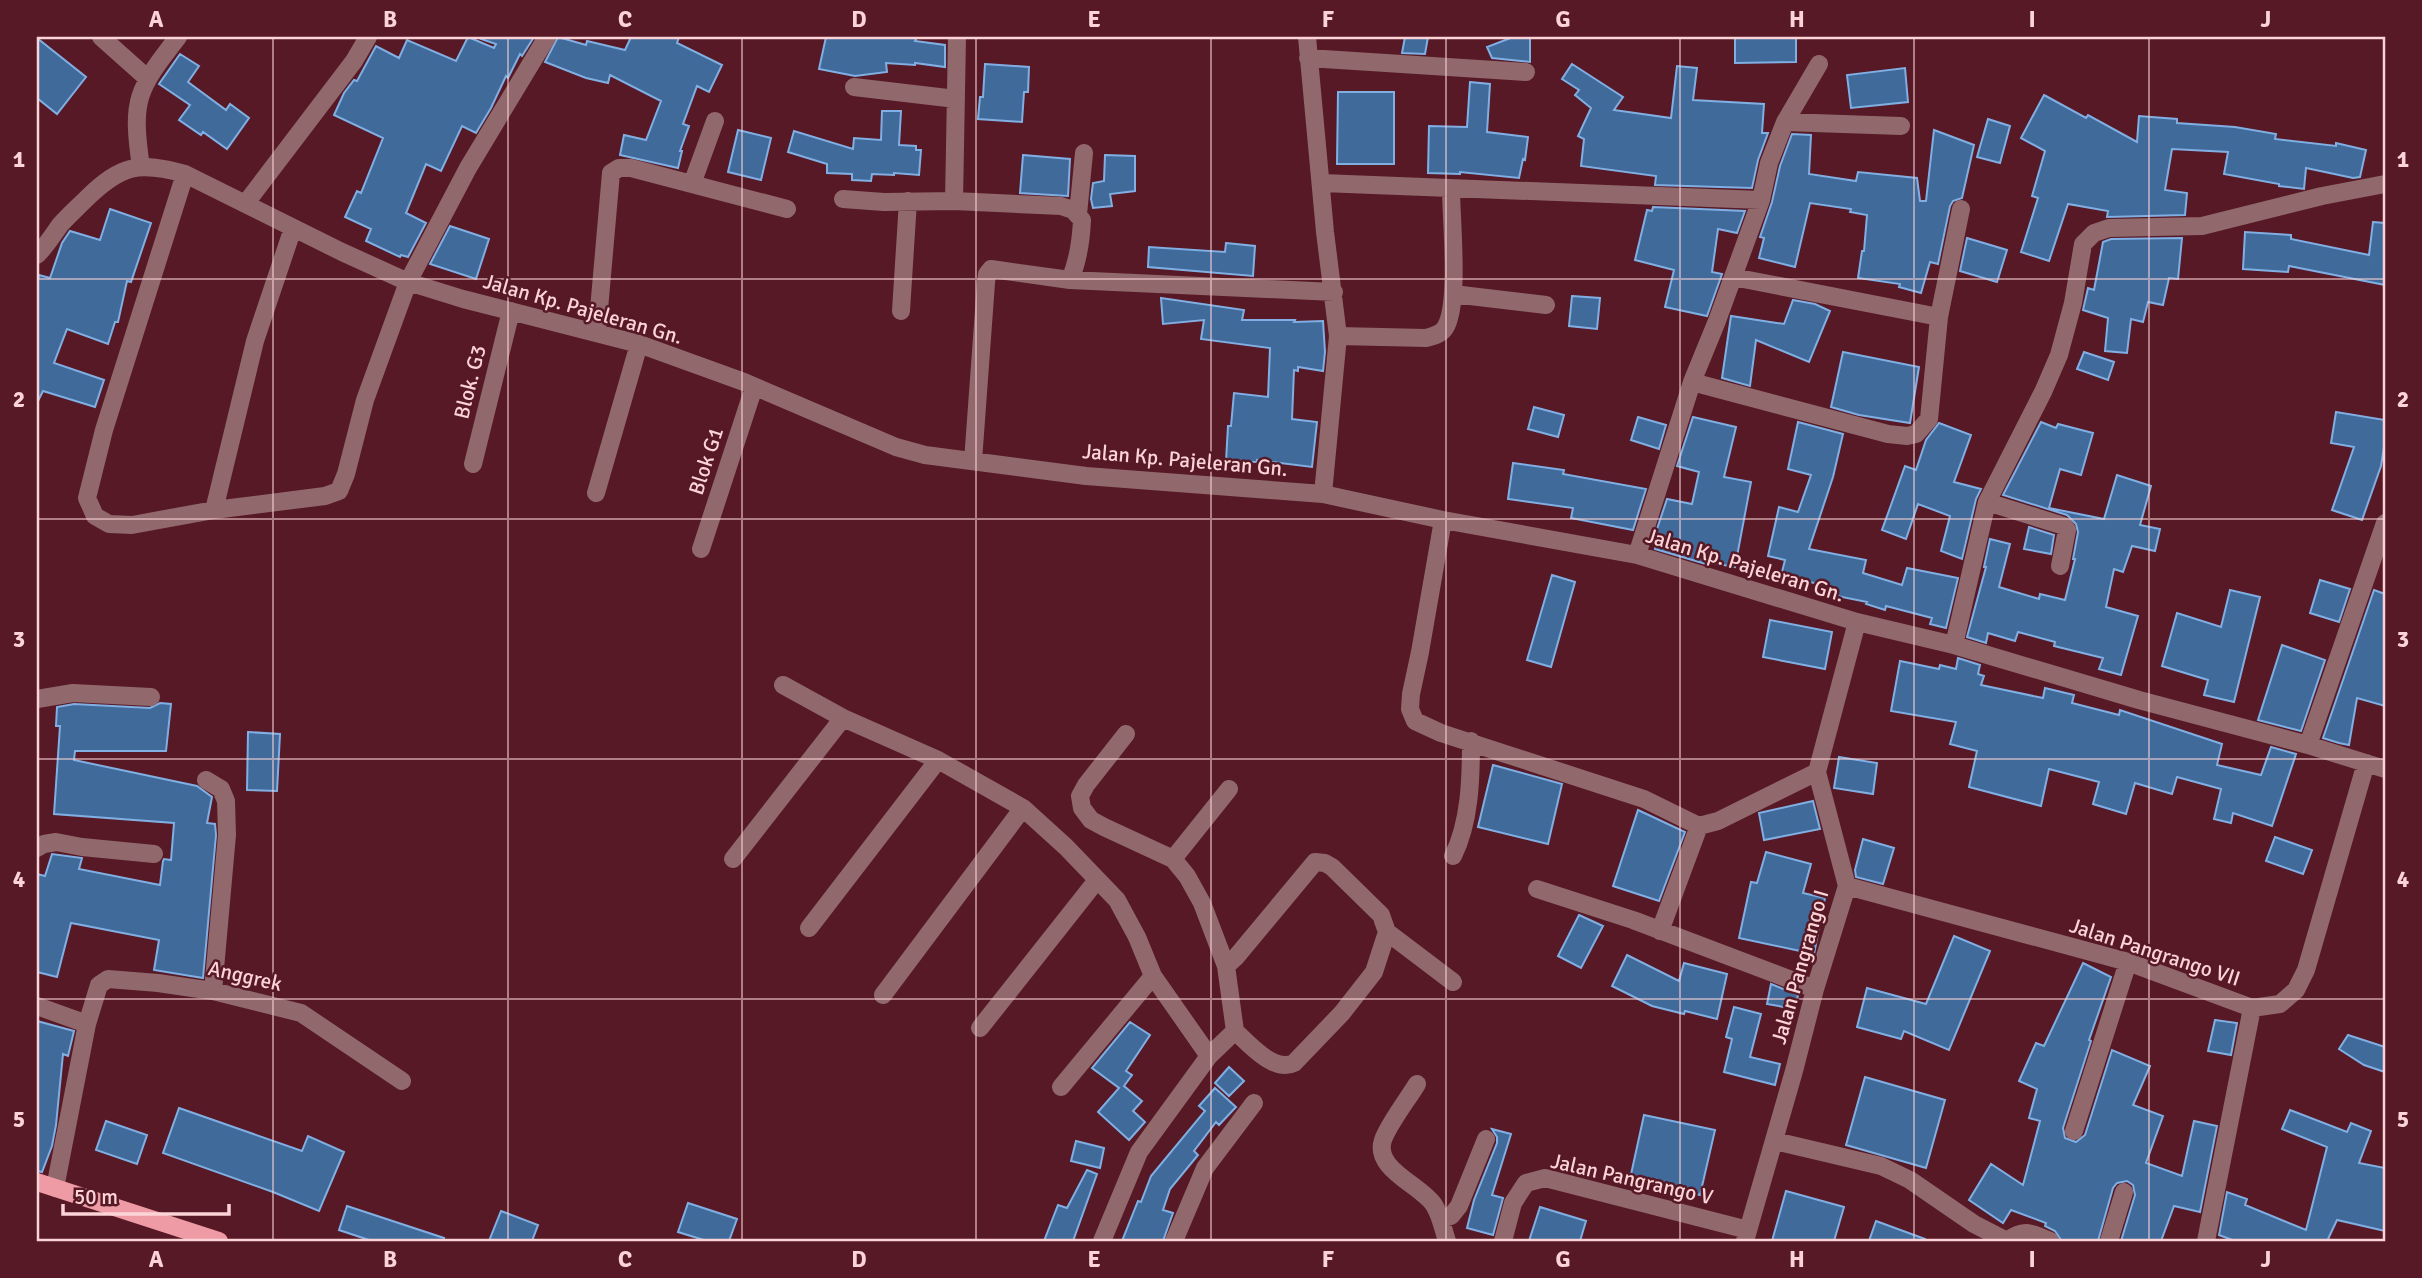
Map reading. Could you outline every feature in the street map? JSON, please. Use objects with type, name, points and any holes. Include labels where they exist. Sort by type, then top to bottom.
[{"type":"main road","points":[[37,1182],[219,1241]]},
{"type":"street","points":[[101,37],[147,78]]},
{"type":"street","points":[[141,167],[136,128],[138,104],[147,78],[178,37]]},
{"type":"street","points":[[246,203],[346,71],[368,37]]},
{"type":"street","points":[[185,174],[104,430],[87,498],[95,516],[109,524],[132,525],[214,510],[325,496],[339,491],[365,400],[408,282],[468,168],[547,37]]},
{"type":"street","points":[[954,201],[957,37]]},
{"type":"street","points":[[1307,37],[1325,232],[1338,336],[1323,494]]},
{"type":"street","points":[[1308,58],[1526,72]]},
{"type":"street","points":[[1637,555],[1692,382],[1761,200],[1769,163],[1785,122],[1819,64]]},
{"type":"street","points":[[854,87],[956,99]]},
{"type":"street","points":[[692,184],[716,121]]},
{"type":"street","points":[[1785,122],[1901,126]]},
{"type":"street","points":[[1077,214],[1084,153]]},
{"type":"street","name":"Jalan Kp. Pajeleran Gn.","points":[[37,255],[63,222],[119,172],[141,167],[161,167],[185,174],[408,282],[639,344],[754,387],[896,447],[925,455],[1099,477],[1323,494],[1443,520],[1637,555],[1857,622],[1954,645],[2385,769]]},
{"type":"street","points":[[597,332],[611,173],[619,168],[631,168],[787,209]]},
{"type":"street","points":[[1322,183],[1761,200]]},
{"type":"street","points":[[1954,645],[1987,502],[2059,355],[2073,303],[2083,244],[2094,233],[2109,228],[2202,226],[2322,196],[2385,184]]},
{"type":"street","points":[[1338,336],[1426,338],[1445,329],[1451,313],[1453,294],[1451,189]]},
{"type":"street","points":[[843,199],[1061,206],[1077,214],[1082,220],[1077,264],[1070,280]]},
{"type":"street","points":[[901,311],[908,201]]},
{"type":"street","points":[[1692,382],[1888,434],[1908,436],[1923,429],[1929,419],[1939,317],[1961,208]]},
{"type":"street","points":[[214,510],[256,341],[293,228]]},
{"type":"street","points":[[973,461],[988,271],[998,269],[1070,280],[1334,292]]},
{"type":"street","points":[[1733,277],[1939,317]]},
{"type":"street","points":[[1453,294],[1546,305]]},
{"type":"street","name":"Blok. G3","points":[[473,464],[511,311]]},
{"type":"street","points":[[596,493],[639,344]]},
{"type":"street","name":"Blok G1","points":[[701,549],[754,387]]},
{"type":"street","points":[[1987,502],[2067,528],[2060,566]]},
{"type":"street","points":[[1443,520],[1411,694],[1410,709],[1415,721],[1441,733],[1644,799],[1699,827],[1718,821],[1817,772]]},
{"type":"street","points":[[2308,745],[2385,523]]},
{"type":"street","name":"Jalan Pangrango I","points":[[1746,1235],[1775,1141],[1815,989],[1847,886],[1817,772],[1857,622]]},
{"type":"street","points":[[783,685],[843,718],[938,760],[1023,808],[1066,847],[1117,900],[1138,937],[1153,976],[1209,1056]]},
{"type":"street","points":[[37,699],[74,693],[151,697]]},
{"type":"street","points":[[733,859],[843,718]]},
{"type":"street","points":[[1126,734],[1086,785],[1080,796],[1082,808],[1091,820],[1172,859],[1187,876],[1202,903],[1226,966],[1235,1031],[1278,1066],[1294,1063],[1342,1013],[1374,972],[1387,932]]},
{"type":"street","points":[[1453,856],[1464,824],[1471,769],[1471,741]]},
{"type":"street","points":[[809,928],[938,760]]},
{"type":"street","name":"Jalan Pangrango VII","points":[[1847,886],[2128,962],[2252,1008],[2280,1004],[2295,990],[2306,970],[2367,763]]},
{"type":"street","points":[[206,780],[221,789],[226,801],[227,835],[213,991]]},
{"type":"street","points":[[1172,859],[1229,789]]},
{"type":"street","points":[[883,995],[1023,808]]},
{"type":"street","points":[[1660,931],[1699,827]]},
{"type":"street","points":[[37,848],[57,842],[154,854]]},
{"type":"street","points":[[1226,966],[1315,862],[1332,867],[1381,915],[1387,932],[1453,982]]},
{"type":"street","points":[[980,1028],[1097,880]]},
{"type":"street","points":[[1538,889],[1815,989]]},
{"type":"street","points":[[2074,1131],[2128,962]]},
{"type":"street","points":[[1061,1087],[1153,976]]},
{"type":"street","name":"Anggrek","points":[[55,1188],[87,1024],[99,985],[108,979],[213,991],[301,1013],[402,1081]]},
{"type":"street","points":[[37,1006],[87,1024]]},
{"type":"street","points":[[2206,1241],[2252,1008]]},
{"type":"street","points":[[1102,1241],[1139,1152],[1209,1056],[1235,1031]]},
{"type":"street","points":[[1417,1084],[1382,1141],[1382,1152],[1384,1160],[1392,1170],[1434,1203],[1447,1241]]},
{"type":"street","points":[[1174,1241],[1205,1168],[1254,1102]]},
{"type":"street","points":[[1441,1219],[1451,1216],[1459,1206],[1486,1139]]},
{"type":"street","points":[[1775,1141],[1881,1166],[1910,1181],[1974,1224],[2007,1241],[2020,1232],[2050,1241]]},
{"type":"street","name":"Jalan Pangrango V","points":[[1503,1241],[1513,1202],[1526,1183],[1545,1178],[1746,1235]]},
{"type":"street","points":[[2109,1241],[2124,1192]]},
{"type":"building","points":[[468,37],[494,48],[496,44],[481,39],[482,37],[534,37],[522,56],[520,54],[508,78],[506,76],[476,133],[462,126],[441,171],[426,164],[406,213],[426,223],[408,257],[400,257],[366,241],[371,229],[345,217],[357,191],[361,193],[383,138],[334,115],[344,93],[354,80],[357,81],[376,46],[399,58],[407,40],[456,61]]},
{"type":"building","points":[[558,37],[586,45],[587,41],[625,50],[631,37],[679,37],[677,43],[722,65],[709,92],[697,86],[683,124],[689,126],[680,151],[678,168],[620,155],[624,135],[646,140],[661,101],[610,75],[608,83],[586,78],[545,62]]},
{"type":"building","points":[[826,37],[917,37],[915,41],[945,45],[945,67],[886,63],[887,72],[855,76],[819,69]]},
{"type":"building","points":[[1405,37],[1428,37],[1425,54],[1402,53]]},
{"type":"building","points":[[1513,37],[1530,37],[1530,62],[1492,58],[1487,47]]},
{"type":"building","points":[[1735,37],[1796,37],[1796,62],[1735,63]]},
{"type":"building","points":[[37,38],[86,77],[57,114],[37,98]]},
{"type":"building","points":[[180,54],[199,66],[188,82],[226,110],[230,104],[249,118],[227,149],[203,132],[201,135],[179,120],[190,105],[159,84]]},
{"type":"building","points":[[985,64],[1029,67],[1028,92],[1024,92],[1022,122],[978,119],[980,97],[983,97]]},
{"type":"building","points":[[1572,64],[1623,97],[1614,110],[1671,118],[1677,66],[1697,68],[1693,100],[1764,104],[1762,133],[1768,133],[1752,188],[1655,185],[1656,176],[1581,166],[1584,139],[1578,136],[1591,108],[1575,95],[1579,90],[1562,79]]},
{"type":"building","points":[[1905,68],[1908,102],[1851,108],[1847,75]]},
{"type":"building","points":[[1470,82],[1490,84],[1487,132],[1528,137],[1519,178],[1460,172],[1428,173],[1429,126],[1467,127]]},
{"type":"building","points":[[1338,92],[1394,92],[1394,164],[1337,164]]},
{"type":"building","points":[[2044,95],[2137,142],[2139,116],[2177,119],[2177,123],[2235,127],[2276,134],[2275,139],[2336,146],[2336,143],[2366,150],[2360,177],[2353,178],[2306,168],[2304,189],[2224,174],[2228,152],[2172,149],[2165,190],[2187,193],[2185,215],[2107,217],[2108,211],[2068,204],[2049,261],[2021,252],[2038,198],[2032,196],[2045,151],[2021,138]]},
{"type":"building","points":[[882,111],[901,111],[899,145],[916,146],[916,150],[921,150],[919,175],[872,174],[871,181],[852,180],[852,174],[827,173],[827,164],[788,152],[794,131],[853,149],[854,138],[881,140]]},
{"type":"building","points":[[1988,119],[2010,126],[2000,163],[1977,157]]},
{"type":"building","points":[[738,130],[771,138],[761,180],[728,172]]},
{"type":"building","points":[[1934,130],[1974,145],[1962,198],[1953,201],[1950,206],[1938,264],[1930,262],[1921,293],[1899,287],[1900,284],[1858,278],[1864,251],[1867,215],[1850,212],[1851,209],[1810,203],[1795,267],[1759,258],[1764,238],[1760,237],[1792,134],[1811,135],[1809,174],[1856,181],[1858,172],[1917,178],[1920,201],[1926,201]]},
{"type":"building","points":[[1023,155],[1070,159],[1068,196],[1020,193]]},
{"type":"building","points":[[1105,155],[1135,156],[1135,191],[1110,194],[1112,206],[1093,208],[1093,183],[1104,181]]},
{"type":"building","points":[[1653,207],[1745,211],[1737,233],[1718,229],[1712,272],[1722,274],[1707,316],[1665,307],[1674,270],[1635,260],[1647,210],[1652,211]]},
{"type":"building","points":[[110,209],[151,223],[131,282],[127,281],[118,322],[115,322],[108,344],[67,329],[54,363],[104,380],[95,407],[43,391],[37,403],[39,275],[50,278],[62,243],[70,231],[100,240]]},
{"type":"building","points":[[2373,222],[2385,223],[2385,285],[2289,266],[2288,272],[2243,269],[2245,232],[2291,235],[2291,239],[2369,255]]},
{"type":"building","points":[[450,226],[489,239],[476,279],[430,264]]},
{"type":"building","points":[[1967,238],[2007,250],[1997,282],[1960,271]]},
{"type":"building","points":[[2182,238],[2178,279],[2169,278],[2163,305],[2148,302],[2143,322],[2131,319],[2127,353],[2105,351],[2108,318],[2083,310],[2088,288],[2094,290],[2103,242],[2111,239]]},
{"type":"building","points":[[1226,243],[1255,246],[1253,276],[1148,267],[1149,247],[1225,252]]},
{"type":"building","points":[[1572,296],[1600,298],[1597,329],[1569,326]]},
{"type":"building","points":[[1161,298],[1244,310],[1242,320],[1323,321],[1323,371],[1298,367],[1298,371],[1294,370],[1292,419],[1317,422],[1312,467],[1257,460],[1226,461],[1228,426],[1231,426],[1234,393],[1268,397],[1270,348],[1201,339],[1204,320],[1163,324]]},
{"type":"building","points":[[1793,300],[1815,304],[1830,311],[1809,362],[1756,340],[1750,386],[1722,378],[1731,316],[1784,324]]},
{"type":"building","points":[[1843,352],[1919,367],[1910,423],[1859,415],[1831,407]]},
{"type":"building","points":[[2084,352],[2114,362],[2108,380],[2077,369]]},
{"type":"building","points":[[1534,407],[1564,415],[1558,437],[1528,429]]},
{"type":"building","points":[[2336,412],[2385,420],[2381,466],[2362,520],[2332,510],[2354,447],[2331,443]]},
{"type":"building","points":[[1638,417],[1666,425],[1659,449],[1631,440]]},
{"type":"building","points":[[1693,417],[1736,427],[1724,477],[1751,482],[1735,567],[1706,564],[1655,549],[1658,535],[1655,535],[1667,499],[1692,504],[1699,472],[1677,466]]},
{"type":"building","points":[[1798,422],[1843,434],[1833,477],[1809,549],[1866,560],[1863,573],[1902,585],[1907,568],[1958,578],[1946,628],[1930,624],[1932,618],[1886,606],[1885,610],[1866,604],[1867,602],[1832,595],[1833,587],[1781,576],[1785,560],[1768,556],[1779,507],[1798,512],[1811,475],[1788,469]]},
{"type":"building","points":[[2041,422],[2056,428],[2058,424],[2093,433],[2081,475],[2060,469],[2049,508],[2104,519],[2117,475],[2151,486],[2140,525],[2160,529],[2155,551],[2132,546],[2123,572],[2114,569],[2106,607],[2138,616],[2121,675],[2099,669],[2103,658],[2054,646],[2055,642],[2018,632],[2015,641],[1988,633],[1986,643],[1967,637],[1986,567],[1990,539],[2010,544],[1999,587],[2039,599],[2040,594],[2065,600],[2075,559],[2078,532],[2076,524],[2067,515],[2003,495]]},
{"type":"building","points":[[1939,423],[1971,435],[1954,482],[1981,489],[1976,499],[1962,559],[1941,551],[1950,516],[1918,504],[1906,539],[1882,530],[1905,466],[1916,470],[1926,440]]},
{"type":"building","points":[[1513,463],[1564,470],[1563,474],[1646,489],[1633,530],[1571,518],[1573,508],[1508,499]]},
{"type":"building","points":[[2029,527],[2054,535],[2051,554],[2024,549]]},
{"type":"building","points":[[1552,575],[1575,582],[1551,667],[1527,660]]},
{"type":"building","points":[[2320,580],[2350,589],[2339,622],[2310,613]]},
{"type":"building","points":[[2230,590],[2260,597],[2234,702],[2204,695],[2208,680],[2162,666],[2177,613],[2221,627]]},
{"type":"building","points":[[2374,590],[2385,594],[2385,706],[2357,698],[2349,745],[2323,738]]},
{"type":"building","points":[[1770,620],[1832,632],[1825,669],[1763,657]]},
{"type":"building","points":[[2282,645],[2325,660],[2301,731],[2258,720]]},
{"type":"building","points":[[1958,658],[1980,665],[1978,674],[1984,676],[1981,685],[2043,698],[2045,688],[2074,695],[2072,703],[2119,715],[2120,710],[2222,744],[2217,765],[2261,775],[2271,747],[2296,754],[2272,826],[2233,813],[2231,823],[2214,819],[2221,789],[2177,777],[2172,794],[2135,783],[2126,814],[2093,804],[2099,782],[2049,769],[2041,806],[1969,787],[1977,751],[1950,744],[1956,722],[1891,711],[1900,661],[1939,669],[1940,665],[1956,669]]},
{"type":"building","points":[[160,703],[171,704],[166,751],[75,751],[74,760],[197,786],[212,797],[207,823],[215,824],[216,835],[203,978],[154,970],[159,940],[71,923],[57,977],[37,972],[37,874],[45,876],[52,854],[82,858],[79,869],[160,885],[163,861],[171,860],[174,823],[54,814],[60,726],[56,726],[57,707],[74,704],[150,708]]},
{"type":"building","points":[[248,732],[280,734],[277,791],[247,790]]},
{"type":"building","points":[[1839,757],[1877,763],[1873,794],[1834,788]]},
{"type":"building","points":[[1493,765],[1562,784],[1548,844],[1478,827]]},
{"type":"building","points":[[1813,801],[1820,829],[1764,840],[1759,813]]},
{"type":"building","points":[[1638,810],[1685,832],[1659,901],[1613,886]]},
{"type":"building","points":[[2275,837],[2312,850],[2303,874],[2266,861]]},
{"type":"building","points":[[1863,839],[1894,848],[1883,884],[1856,877],[1855,870]]},
{"type":"building","points":[[1766,852],[1811,864],[1803,893],[1825,898],[1814,954],[1739,938],[1751,882],[1757,883]]},
{"type":"building","points":[[1579,915],[1603,926],[1581,968],[1558,956]]},
{"type":"building","points":[[1954,936],[1990,951],[1949,1050],[1904,1031],[1901,1039],[1857,1027],[1867,988],[1926,1004]]},
{"type":"building","points":[[1627,955],[1679,981],[1684,963],[1727,974],[1717,1019],[1652,1006],[1612,986]]},
{"type":"building","points":[[2083,963],[2111,977],[2063,1128],[2065,1138],[2076,1142],[2085,1135],[2112,1050],[2150,1066],[2133,1105],[2163,1116],[2146,1163],[2182,1176],[2194,1121],[2217,1126],[2200,1212],[2174,1206],[2161,1241],[2121,1241],[2135,1195],[2133,1185],[2127,1181],[2117,1183],[2113,1188],[2098,1241],[2061,1240],[2055,1231],[2045,1226],[2046,1223],[2011,1210],[2003,1223],[1969,1200],[1991,1164],[2023,1185],[2040,1121],[2029,1118],[2037,1089],[2019,1081],[2036,1043],[2044,1046]]},
{"type":"building","points":[[1771,984],[1798,995],[1795,1009],[1767,1004]]},
{"type":"building","points":[[1734,1007],[1761,1014],[1750,1057],[1780,1064],[1775,1085],[1724,1072],[1732,1039],[1726,1037]]},
{"type":"building","points":[[2215,1020],[2237,1023],[2231,1055],[2208,1051]]},
{"type":"building","points":[[37,1021],[74,1031],[68,1056],[63,1054],[56,1125],[52,1146],[42,1172],[37,1171]]},
{"type":"building","points":[[1130,1022],[1150,1035],[1126,1071],[1132,1075],[1124,1086],[1142,1101],[1133,1111],[1145,1122],[1129,1140],[1098,1112],[1119,1088],[1092,1068]]},
{"type":"building","points":[[2348,1035],[2385,1047],[2385,1072],[2364,1065],[2339,1049]]},
{"type":"building","points":[[1229,1067],[1244,1081],[1229,1096],[1215,1083]]},
{"type":"building","points":[[1865,1077],[1945,1100],[1926,1168],[1846,1145]]},
{"type":"building","points":[[1215,1088],[1236,1107],[1219,1125],[1216,1122],[1194,1151],[1198,1155],[1170,1189],[1163,1210],[1173,1213],[1163,1241],[1122,1241],[1151,1176],[1205,1111],[1199,1106]]},
{"type":"building","points":[[179,1108],[302,1151],[308,1136],[344,1152],[319,1211],[163,1153]]},
{"type":"building","points":[[2290,1110],[2347,1132],[2351,1123],[2371,1131],[2359,1163],[2385,1168],[2385,1231],[2337,1220],[2328,1239],[2332,1241],[2235,1241],[2219,1235],[2227,1192],[2247,1199],[2245,1205],[2306,1230],[2327,1147],[2282,1129]]},
{"type":"building","points":[[1644,1115],[1715,1130],[1700,1195],[1630,1179]]},
{"type":"building","points":[[106,1121],[147,1135],[137,1164],[96,1150]]},
{"type":"building","points":[[1492,1129],[1511,1134],[1492,1195],[1503,1198],[1493,1235],[1467,1228],[1474,1200],[1497,1143]]},
{"type":"building","points":[[1076,1141],[1104,1148],[1100,1168],[1071,1161]]},
{"type":"building","points":[[1087,1170],[1097,1174],[1073,1241],[1044,1241],[1058,1205],[1067,1208]]},
{"type":"building","points":[[1786,1191],[1844,1207],[1834,1241],[1772,1241]]},
{"type":"building","points":[[688,1203],[737,1219],[729,1241],[707,1241],[678,1232]]},
{"type":"building","points":[[347,1206],[444,1238],[443,1241],[372,1241],[339,1230]]},
{"type":"building","points":[[1540,1207],[1586,1221],[1580,1241],[1529,1241]]},
{"type":"building","points":[[501,1211],[538,1225],[532,1241],[489,1241]]},
{"type":"building","points":[[1876,1221],[1925,1239],[1925,1241],[1869,1241]]}]
